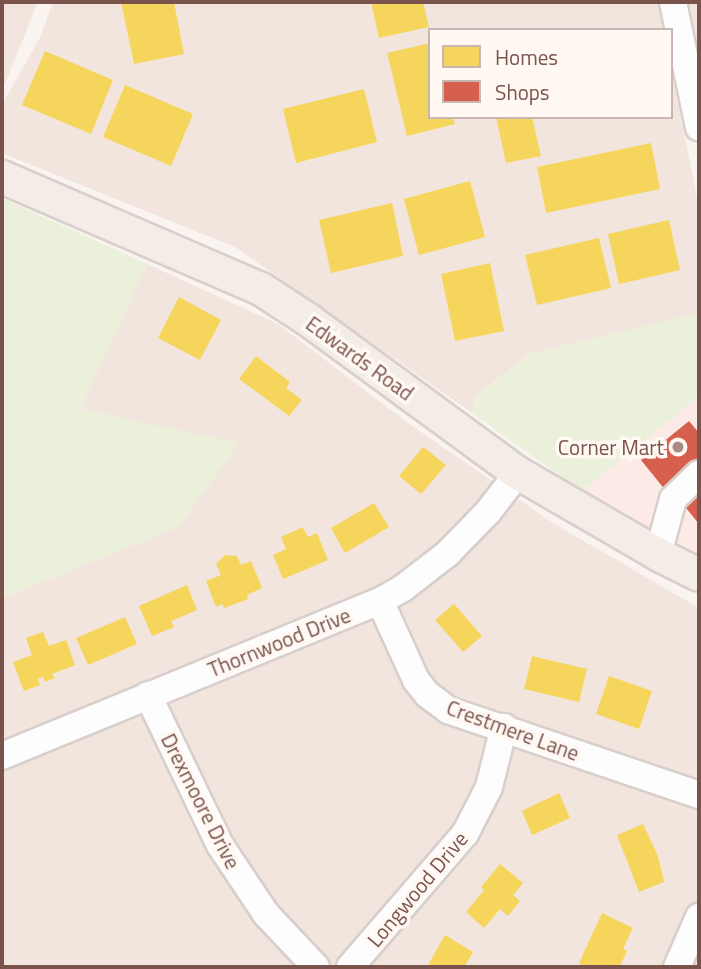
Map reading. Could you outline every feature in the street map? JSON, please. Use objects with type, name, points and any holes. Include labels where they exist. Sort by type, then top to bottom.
[{"type":"main road","name":"Edwards Road","points":[[2,177],[261,289],[310,321],[518,472],[657,554],[699,575]]},
{"type":"street","points":[[673,2],[699,127]]},
{"type":"street","name":"Thornwood Drive","points":[[2,756],[380,601],[403,589],[447,554],[488,512],[518,472]]},
{"type":"street","points":[[657,554],[673,499],[699,474]]},
{"type":"street","name":"Crestmere Lane","points":[[380,601],[416,680],[439,704],[464,717],[504,727],[699,795]]},
{"type":"street","name":"Drexmoore Drive","points":[[148,695],[220,845],[266,914],[316,967]]},
{"type":"street","name":"Longwood Drive","points":[[350,967],[464,834],[489,787],[504,727]]},
{"type":"street","points":[[677,967],[698,924]]},
{"type":"shaded area","points":[[2,2],[38,2],[2,91]]},
{"type":"shaded area","points":[[53,2],[699,2],[699,50],[691,16],[663,23],[664,28],[428,28],[428,119],[673,119],[673,78],[699,208],[699,313],[529,354],[475,397],[472,413],[235,247],[2,153],[2,113],[5,99],[40,38]]},
{"type":"shaded area","points":[[147,264],[278,324],[408,423],[553,523],[699,608],[699,967],[2,967],[2,598],[178,527],[238,444],[80,409]]},
{"type":"shaded area","points":[[699,396],[699,560],[613,514],[582,491]]},
{"type":"green space","points":[[2,198],[147,264],[80,409],[239,443],[178,527],[2,598]]},
{"type":"green space","points":[[699,313],[699,396],[582,491],[472,413],[475,398],[529,354]]},
{"type":"building: Homes","points":[[121,2],[174,2],[184,54],[134,64]]},
{"type":"building: Homes","points":[[371,2],[423,2],[429,27],[379,38]]},
{"type":"building: Homes","points":[[428,43],[428,119],[454,119],[455,124],[407,136],[387,53]]},
{"type":"building: Homes","points":[[45,51],[113,80],[91,134],[22,105]]},
{"type":"building: Homes","points":[[125,85],[193,114],[171,166],[103,137]]},
{"type":"building: Homes","points":[[364,89],[377,142],[296,163],[283,109]]},
{"type":"building: Homes","points":[[496,119],[532,119],[541,156],[506,163]]},
{"type":"building: Homes","points":[[651,143],[660,189],[546,213],[537,167]]},
{"type":"building: Homes","points":[[470,181],[485,237],[419,255],[404,199]]},
{"type":"building: Homes","points":[[392,203],[403,256],[331,273],[319,220]]},
{"type":"building: Homes","points":[[669,220],[680,270],[619,284],[608,234]]},
{"type":"building: Homes","points":[[599,238],[611,288],[537,305],[525,255]]},
{"type":"building: Homes","points":[[490,263],[504,331],[455,341],[441,274]]},
{"type":"building: Homes","points":[[179,297],[221,320],[200,360],[158,338]]},
{"type":"building: Homes","points":[[256,356],[290,382],[286,388],[302,400],[289,416],[239,379]]},
{"type":"building: Homes","points":[[423,447],[446,465],[421,494],[399,476]]},
{"type":"building: Homes","points":[[374,503],[389,527],[345,553],[331,528]]},
{"type":"building: Homes","points":[[303,527],[308,537],[317,533],[328,560],[283,579],[273,555],[286,549],[281,537]]},
{"type":"building: Homes","points":[[225,555],[237,556],[241,565],[251,561],[262,588],[247,595],[248,599],[224,608],[222,604],[216,607],[206,581],[221,575],[216,564]]},
{"type":"building: Homes","points":[[187,585],[197,610],[171,621],[174,627],[152,636],[139,606]]},
{"type":"building: Homes","points":[[454,604],[482,636],[463,652],[435,620]]},
{"type":"building: Homes","points":[[125,617],[137,644],[88,665],[76,638]]},
{"type":"building: Homes","points":[[43,632],[49,646],[66,640],[75,665],[52,674],[55,678],[45,682],[43,677],[38,679],[40,685],[24,691],[13,662],[32,655],[26,638]]},
{"type":"building: Homes","points":[[532,656],[587,669],[579,702],[524,689]]},
{"type":"building: Homes","points":[[609,676],[652,691],[639,729],[596,714]]},
{"type":"building: Homes","points":[[559,793],[570,818],[532,835],[522,811]]},
{"type":"building: Homes","points":[[643,824],[658,856],[664,882],[639,892],[617,835]]},
{"type":"building: Homes","points":[[500,864],[523,883],[513,895],[520,901],[508,916],[500,909],[484,928],[466,912],[484,890],[481,887]]},
{"type":"building: Homes","points":[[602,913],[633,928],[623,949],[627,951],[620,966],[584,967],[579,963]]},
{"type":"building: Homes","points":[[445,935],[473,952],[464,967],[427,967]]},
{"type":"building: Shops","name":"Corner Mart","points":[[689,421],[699,433],[699,463],[666,491],[641,460]]},
{"type":"building: Shops","points":[[699,480],[699,524],[678,498]]},
{"type":"place","name":"Corner Mart","points":[[678,447]]}]
